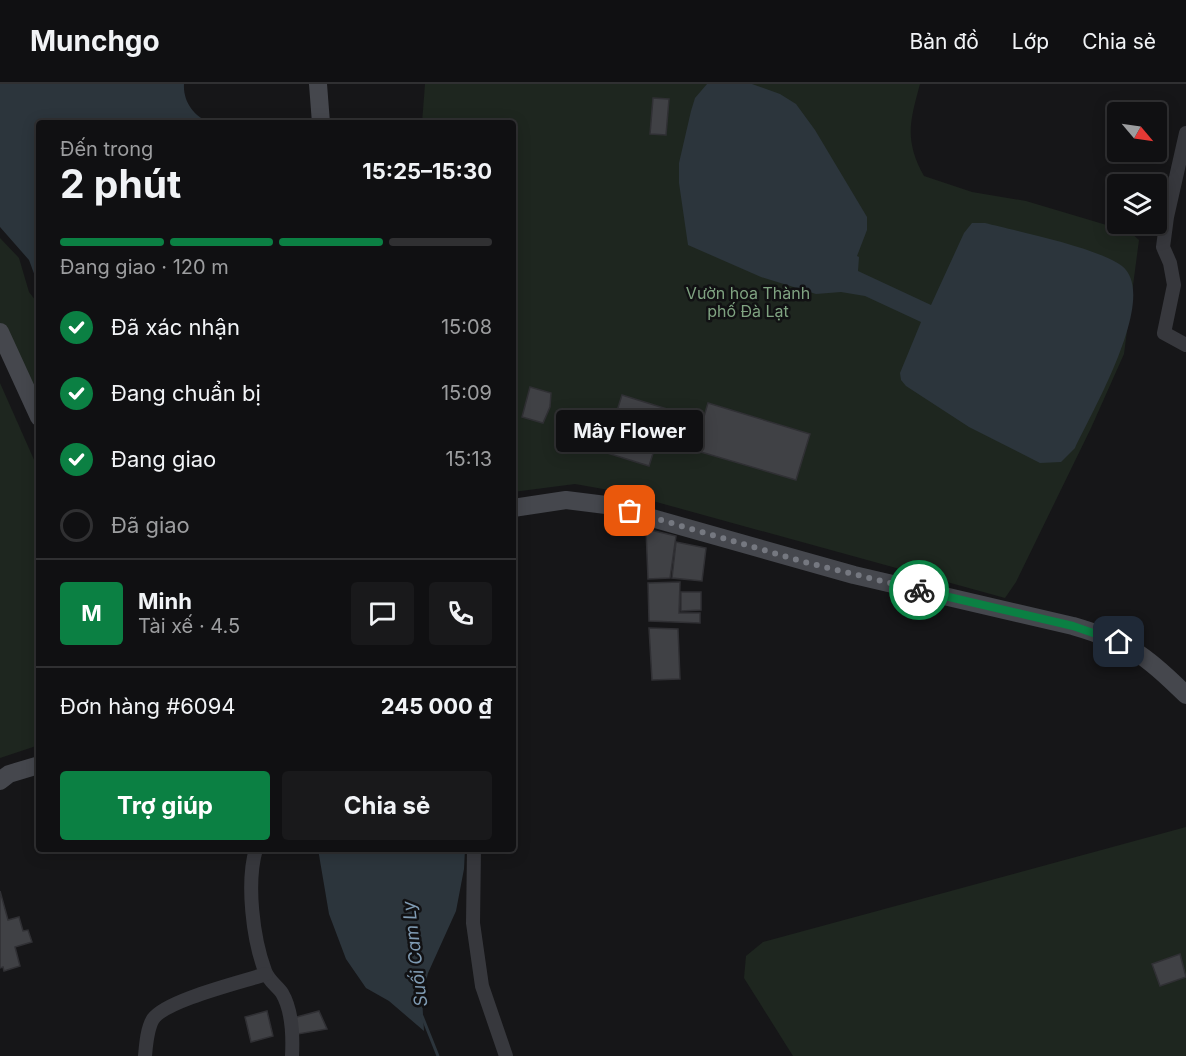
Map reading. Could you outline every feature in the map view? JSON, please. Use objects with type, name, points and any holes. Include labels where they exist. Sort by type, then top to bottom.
[{"type":"main road","points":[[318,84],[321,120]]},
{"type":"main road","points":[[0,332],[36,410]]},
{"type":"main road","points":[[516,508],[566,500],[606,505],[845,573],[1073,626],[1107,636],[1151,660],[1186,695]]},
{"type":"main road","points":[[0,781],[9,774],[36,766]]},
{"type":"street","points":[[1186,133],[1167,217],[1163,247],[1170,263],[1173,285],[1164,333],[1186,345]]},
{"type":"street","points":[[256,852],[252,902],[258,946],[266,975],[286,1000],[292,1056]]},
{"type":"street","points":[[474,852],[473,923],[482,986],[506,1056]]},
{"type":"street","points":[[145,1056],[153,1020],[165,1009],[191,998],[266,975]]},
{"type":"green space","name":"Vườn hoa Thành phố Đà Lạt","points":[[425,84],[920,84],[912,120],[911,141],[924,176],[972,192],[1026,201],[1107,225],[1107,234],[1132,234],[1139,240],[1124,354],[1091,428],[1016,582],[1005,598],[620,492],[575,484],[516,492],[516,120],[422,120]]},
{"type":"green space","points":[[0,238],[19,258],[29,292],[36,301],[36,404],[0,330]]},
{"type":"green space","points":[[0,383],[36,464],[36,746],[0,758]]},
{"type":"green space","points":[[1186,827],[1186,1056],[793,1056],[744,978],[746,956],[763,942]]},
{"type":"water","points":[[0,84],[184,84],[185,97],[191,108],[205,120],[36,120],[36,279],[29,260],[0,227]]},
{"type":"water","points":[[707,84],[752,84],[780,94],[796,104],[815,130],[867,217],[867,230],[857,256],[859,257],[858,271],[931,305],[964,233],[972,223],[985,223],[1056,241],[1111,259],[1122,266],[1132,281],[1133,302],[1128,328],[1107,383],[1075,448],[1061,462],[1040,463],[969,427],[906,386],[901,380],[900,373],[921,322],[865,296],[841,292],[816,294],[761,277],[688,245],[679,183],[679,163],[695,98]]},
{"type":"water","points":[[319,852],[465,852],[456,911],[428,973],[422,998],[424,1031],[389,1001],[366,988],[346,959],[329,914]]},
{"type":"building","points":[[653,98],[669,99],[666,135],[650,134]]},
{"type":"building","points":[[530,387],[551,393],[550,407],[543,423],[522,417]]},
{"type":"building","points":[[622,395],[667,409],[649,466],[604,452]]},
{"type":"building","points":[[708,403],[810,434],[796,480],[694,450]]},
{"type":"building","points":[[646,529],[676,536],[670,578],[648,579]]},
{"type":"building","points":[[676,542],[706,548],[702,581],[672,578]]},
{"type":"building","points":[[680,582],[679,613],[700,613],[700,623],[649,621],[648,583]]},
{"type":"building","points":[[681,592],[701,592],[701,610],[681,611]]},
{"type":"building","points":[[649,628],[678,629],[680,679],[652,680]]},
{"type":"building","points":[[0,891],[8,920],[19,917],[23,931],[28,930],[32,942],[15,947],[20,966],[4,971],[3,967],[0,968]]},
{"type":"building","points":[[1180,954],[1186,977],[1160,986],[1152,964]]},
{"type":"building","points":[[267,1011],[273,1036],[251,1042],[245,1017]]},
{"type":"building","points":[[319,1011],[327,1029],[298,1034],[293,1018]]},
{"type":"waterway","name":"Suối Cam Ly","points":[[422,1016],[438,1056]]},
{"type":"way so far","points":[[630,511],[808,563],[919,590]]},
{"type":"place","name":"Mây Flower","points":[[630,511]]},
{"type":"route","points":[[919,590],[1073,626],[1119,642]]}]
